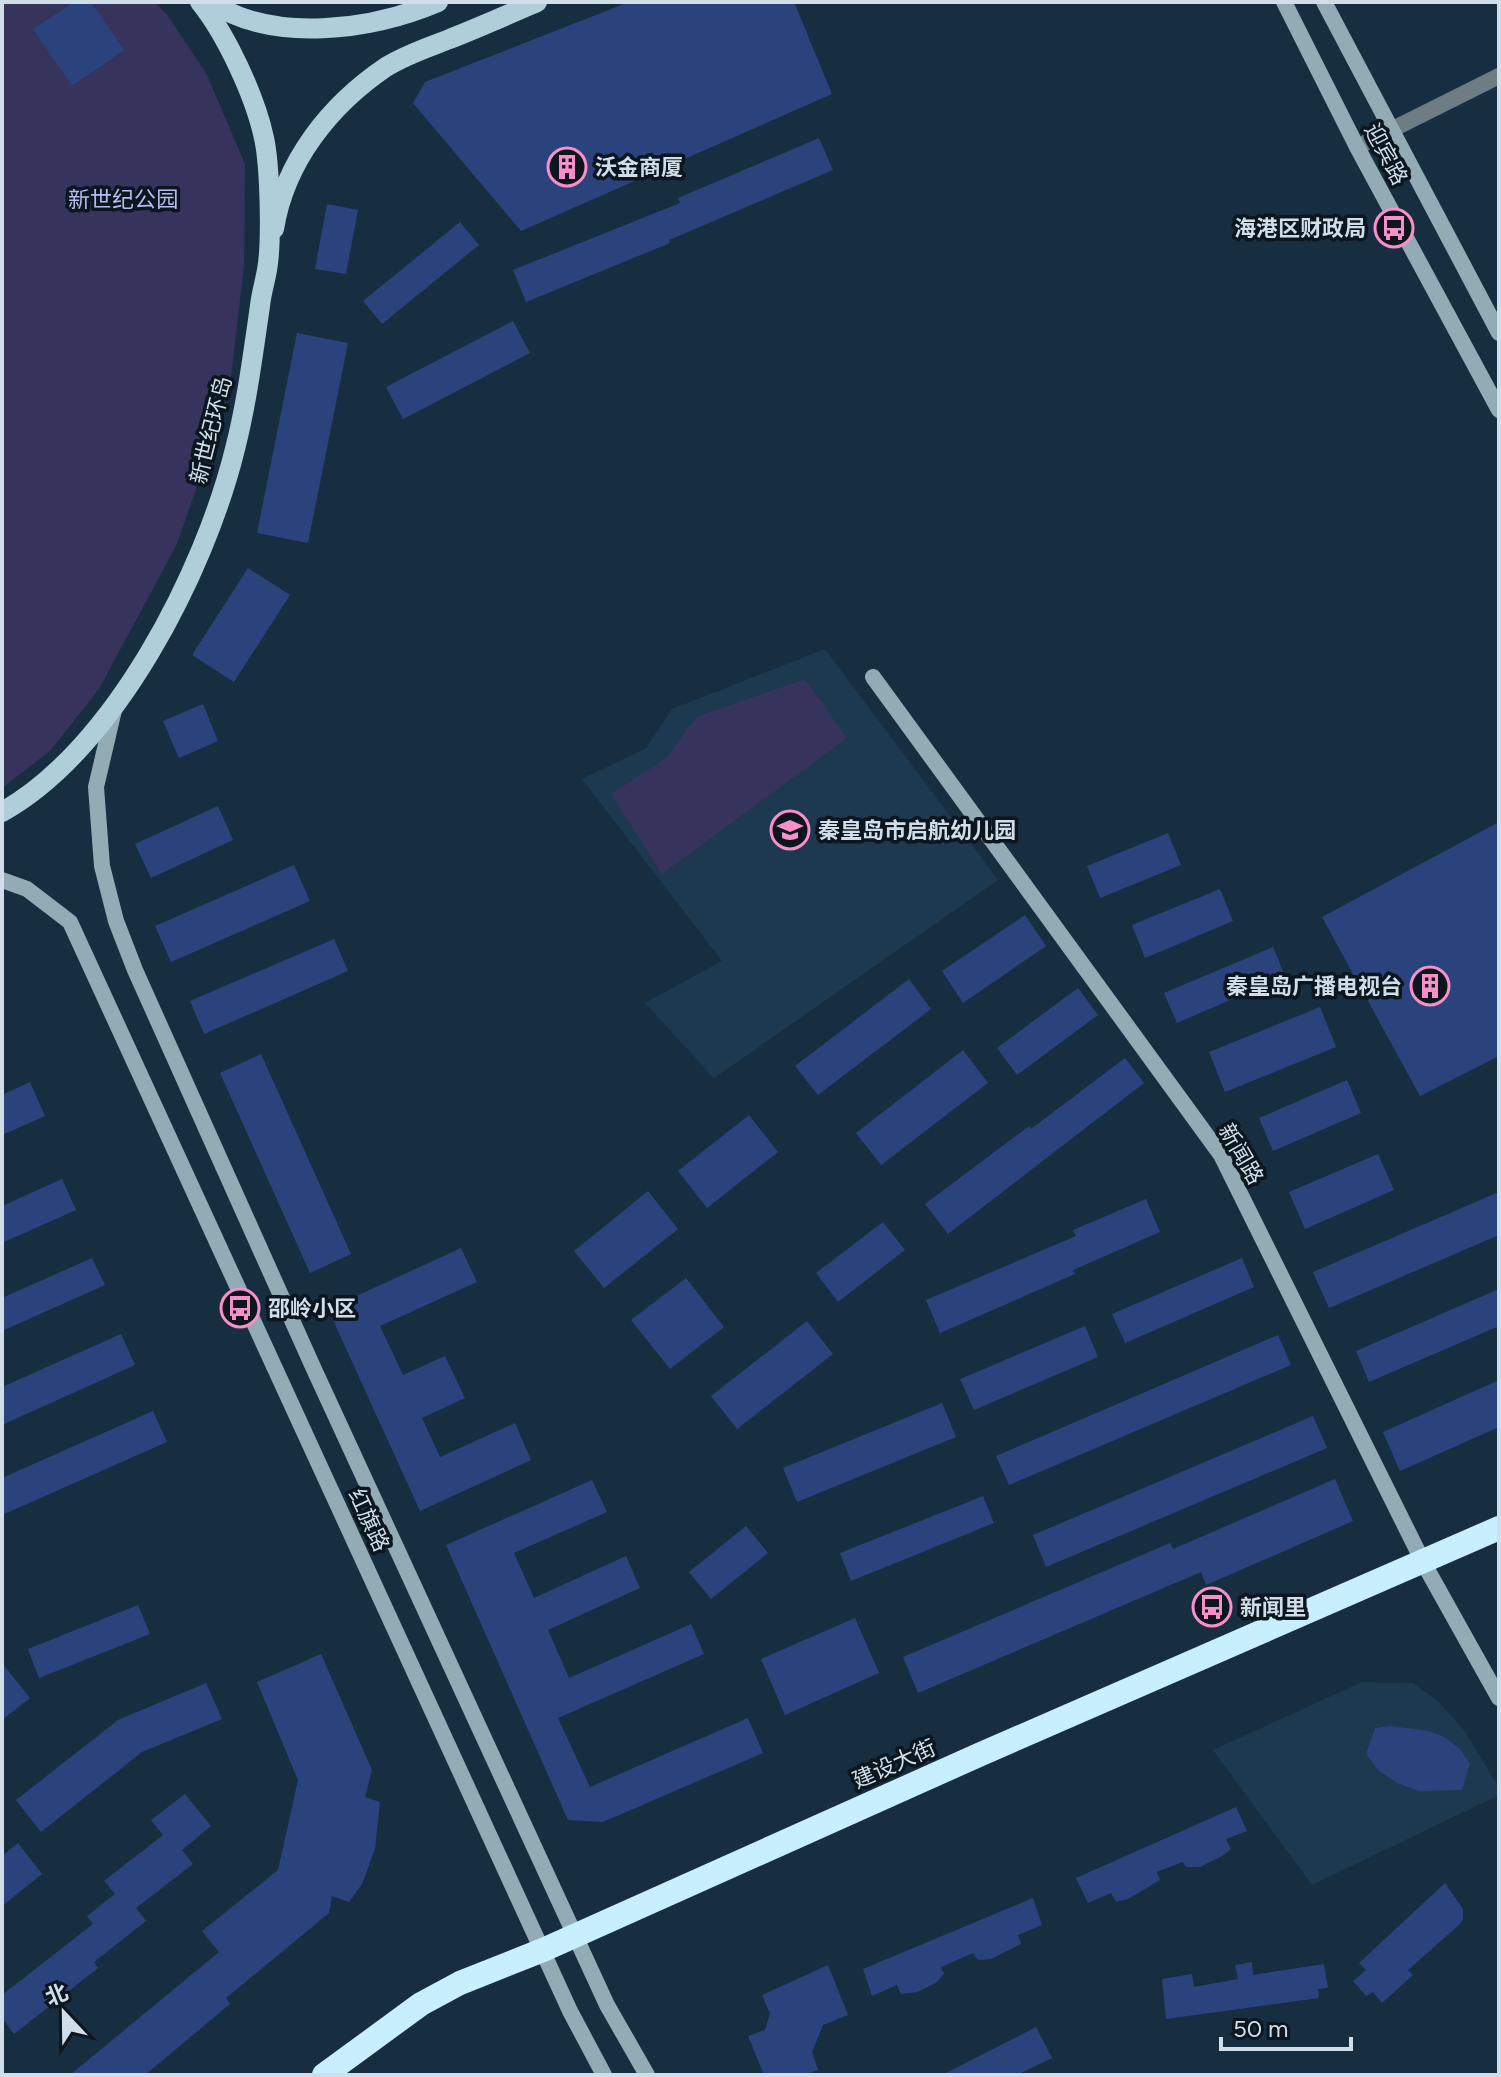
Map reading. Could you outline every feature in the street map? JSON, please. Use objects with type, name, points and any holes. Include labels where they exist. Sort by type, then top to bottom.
[{"type":"highway","name":"建设大街","points":[[324,2075],[421,2004],[460,1983],[543,1950],[981,1754],[1499,1528]]},
{"type":"main road","name":"新世纪环岛","points":[[2,812],[63,766],[135,678],[170,616],[212,520],[235,450],[268,268],[264,138],[238,64],[200,2]]},
{"type":"main road","points":[[211,2],[248,21],[285,29],[323,28],[401,16],[438,2]]},
{"type":"main road","points":[[268,268],[275,222],[292,173],[316,129],[343,101],[387,67],[415,52],[537,2]]},
{"type":"main road","name":"迎宾路","points":[[1284,2],[1357,147],[1499,410]]},
{"type":"main road","name":"迎宾路","points":[[1324,2],[1499,333]]},
{"type":"main road","name":"新闻路","points":[[873,677],[1221,1155],[1423,1562],[1499,1698]]},
{"type":"main road","points":[[115,704],[96,787],[102,866],[116,921],[135,970],[313,1367],[607,2005],[647,2075]]},
{"type":"main road","name":"红旗路","points":[[2,880],[27,889],[70,922],[570,2011],[604,2075]]},
{"type":"street","points":[[1357,147],[1499,76]]},
{"type":"shaded area","name":"秦皇岛市启航幼儿园","points":[[825,649],[998,880],[714,1078],[645,1003],[722,961],[582,779],[646,748],[672,709]]},
{"type":"shaded area","points":[[1362,1682],[1413,1683],[1439,1702],[1464,1730],[1499,1788],[1499,1795],[1312,1885],[1213,1750]]},
{"type":"green space","name":"新世纪公园","points":[[2,2],[155,2],[168,16],[207,75],[245,164],[244,266],[229,394],[177,544],[99,689],[50,751],[2,788]]},
{"type":"green space","points":[[805,679],[847,738],[662,874],[611,794],[666,758],[696,717]]},
{"type":"building","points":[[74,2],[91,2],[124,50],[72,86],[33,29]]},
{"type":"building","name":"沃金商厦","points":[[629,2],[794,2],[832,94],[521,231],[413,103],[425,82]]},
{"type":"building","points":[[819,138],[833,170],[669,240],[670,243],[526,302],[513,270],[680,203],[678,198]]},
{"type":"building","points":[[327,204],[358,210],[346,274],[315,269]]},
{"type":"building","points":[[460,222],[479,245],[382,324],[363,301]]},
{"type":"building","points":[[513,321],[530,353],[403,419],[386,387]]},
{"type":"building","points":[[297,333],[348,343],[308,543],[257,533]]},
{"type":"building","points":[[248,568],[290,595],[234,682],[192,655]]},
{"type":"building","points":[[203,704],[218,741],[179,758],[163,721]]},
{"type":"building","points":[[218,806],[233,840],[151,878],[135,844]]},
{"type":"building","name":"秦皇岛广播电视台","points":[[1499,822],[1499,1056],[1420,1096],[1322,917]]},
{"type":"building","points":[[1168,833],[1181,865],[1100,898],[1087,866]]},
{"type":"building","points":[[294,865],[310,901],[171,962],[155,926]]},
{"type":"building","points":[[1220,889],[1233,921],[1145,958],[1132,925]]},
{"type":"building","points":[[1025,915],[1046,946],[963,1003],[942,971]]},
{"type":"building","points":[[334,939],[348,971],[204,1034],[190,1001]]},
{"type":"building","points":[[1273,947],[1285,976],[1177,1023],[1164,993]]},
{"type":"building","points":[[909,979],[931,1009],[818,1095],[795,1066]]},
{"type":"building","points":[[1078,988],[1098,1015],[1017,1075],[997,1048]]},
{"type":"building","points":[[1320,1007],[1336,1047],[1225,1092],[1209,1052]]},
{"type":"building","points":[[963,1050],[988,1083],[881,1165],[856,1133]]},
{"type":"building","points":[[261,1054],[351,1254],[310,1273],[220,1073]]},
{"type":"building","points":[[1125,1058],[1144,1083],[948,1234],[925,1204]]},
{"type":"building","points":[[1347,1080],[1361,1113],[1273,1151],[1259,1118]]},
{"type":"building","points":[[30,1082],[45,1116],[2,1135],[2,1095]]},
{"type":"building","points":[[749,1115],[778,1152],[707,1208],[678,1171]]},
{"type":"building","points":[[1378,1154],[1394,1190],[1305,1229],[1289,1192]]},
{"type":"building","points":[[62,1179],[76,1210],[2,1243],[2,1206]]},
{"type":"building","points":[[648,1191],[678,1229],[604,1288],[574,1251]]},
{"type":"building","points":[[1499,1192],[1499,1235],[1329,1308],[1313,1272]]},
{"type":"building","points":[[1146,1199],[1160,1232],[1073,1270],[1075,1274],[940,1333],[926,1300],[1076,1236],[1073,1230]]},
{"type":"building","points":[[883,1222],[905,1250],[838,1302],[816,1273]]},
{"type":"building","points":[[461,1248],[477,1282],[380,1326],[403,1375],[445,1356],[465,1398],[422,1418],[440,1457],[515,1423],[531,1460],[420,1511],[328,1309]]},
{"type":"building","points":[[92,1258],[105,1285],[2,1331],[2,1298]]},
{"type":"building","points":[[1242,1258],[1254,1287],[1125,1343],[1112,1314]]},
{"type":"building","points":[[686,1278],[724,1327],[670,1369],[631,1320]]},
{"type":"building","points":[[1499,1289],[1499,1326],[1369,1382],[1356,1351]]},
{"type":"building","points":[[807,1321],[833,1354],[737,1429],[711,1396]]},
{"type":"building","points":[[1085,1326],[1098,1357],[974,1410],[960,1379]]},
{"type":"building","points":[[121,1334],[135,1365],[2,1425],[2,1387]]},
{"type":"building","points":[[1278,1335],[1291,1365],[1009,1485],[996,1456]]},
{"type":"building","points":[[1499,1380],[1499,1427],[1400,1471],[1383,1432]]},
{"type":"building","points":[[942,1403],[956,1437],[797,1502],[783,1468]]},
{"type":"building","points":[[153,1411],[167,1442],[2,1515],[2,1478]]},
{"type":"building","points":[[1313,1416],[1327,1448],[1046,1567],[1033,1535]]},
{"type":"building","points":[[1335,1479],[1353,1521],[1206,1585],[1201,1572],[918,1693],[903,1657],[1170,1543],[1173,1549]]},
{"type":"building","points":[[592,1480],[607,1512],[514,1553],[534,1598],[626,1556],[640,1588],[548,1630],[569,1678],[691,1624],[704,1654],[558,1718],[590,1787],[748,1718],[763,1753],[603,1822],[568,1820],[446,1545]]},
{"type":"building","points":[[983,1496],[994,1523],[851,1581],[840,1553]]},
{"type":"building","points":[[746,1526],[768,1553],[711,1599],[689,1572]]},
{"type":"building","points":[[138,1605],[150,1634],[39,1678],[28,1649]]},
{"type":"building","points":[[855,1618],[879,1673],[785,1715],[761,1659]]},
{"type":"building","points":[[321,1654],[372,1770],[365,1797],[380,1802],[375,1849],[362,1884],[349,1902],[332,1896],[329,1913],[226,1998],[230,2004],[145,2075],[70,2075],[219,1952],[202,1931],[278,1870],[298,1780],[257,1682]]},
{"type":"building","points":[[2,1663],[30,1698],[2,1720]]},
{"type":"building","points":[[206,1683],[222,1719],[142,1752],[41,1832],[16,1800],[118,1720]]},
{"type":"building","points":[[1391,1726],[1429,1731],[1446,1738],[1460,1749],[1470,1764],[1462,1790],[1419,1791],[1397,1783],[1379,1771],[1366,1754],[1375,1728]]},
{"type":"building","points":[[185,1794],[211,1826],[182,1850],[193,1864],[136,1908],[146,1921],[94,1962],[98,1968],[14,2034],[2,2018],[2,1995],[93,1924],[87,1916],[115,1894],[104,1881],[163,1835],[151,1820]]},
{"type":"building","points":[[1236,1807],[1247,1831],[1226,1839],[1231,1849],[1222,1856],[1200,1867],[1187,1867],[1182,1862],[1157,1872],[1160,1880],[1128,1899],[1116,1902],[1111,1893],[1088,1903],[1076,1878]]},
{"type":"building","points":[[18,1843],[42,1874],[2,1906],[2,1856]]},
{"type":"building","points":[[1445,1883],[1463,1909],[1463,1919],[1459,1925],[1408,1970],[1413,1975],[1382,2003],[1373,1992],[1366,1996],[1353,1981],[1366,1970],[1359,1963]]},
{"type":"building","points":[[1033,1898],[1042,1925],[1018,1935],[1021,1944],[991,1959],[978,1960],[973,1953],[941,1967],[944,1974],[936,1983],[917,1992],[901,1994],[897,1985],[872,1996],[863,1969]]},
{"type":"building","points":[[1252,1962],[1253,1975],[1324,1964],[1328,1988],[1318,1989],[1319,1998],[1166,2019],[1162,1979],[1192,1974],[1194,1987],[1238,1979],[1235,1965]]},
{"type":"building","points":[[828,1965],[848,2015],[823,2025],[812,2052],[818,2070],[805,2075],[764,2075],[748,2036],[765,2030],[770,2014],[762,1995]]},
{"type":"building","points":[[1036,2027],[1052,2058],[1017,2075],[942,2075]]},
{"type":"place","name":"沃金商厦","points":[[567,167]]},
{"type":"place","name":"海港区财政局","points":[[1394,228]]},
{"type":"place","name":"秦皇岛市启航幼儿园","points":[[790,830]]},
{"type":"place","name":"秦皇岛广播电视台","points":[[1430,986]]},
{"type":"place","name":"邵岭小区","points":[[240,1308]]},
{"type":"place","name":"新闻里","points":[[1212,1607]]}]
